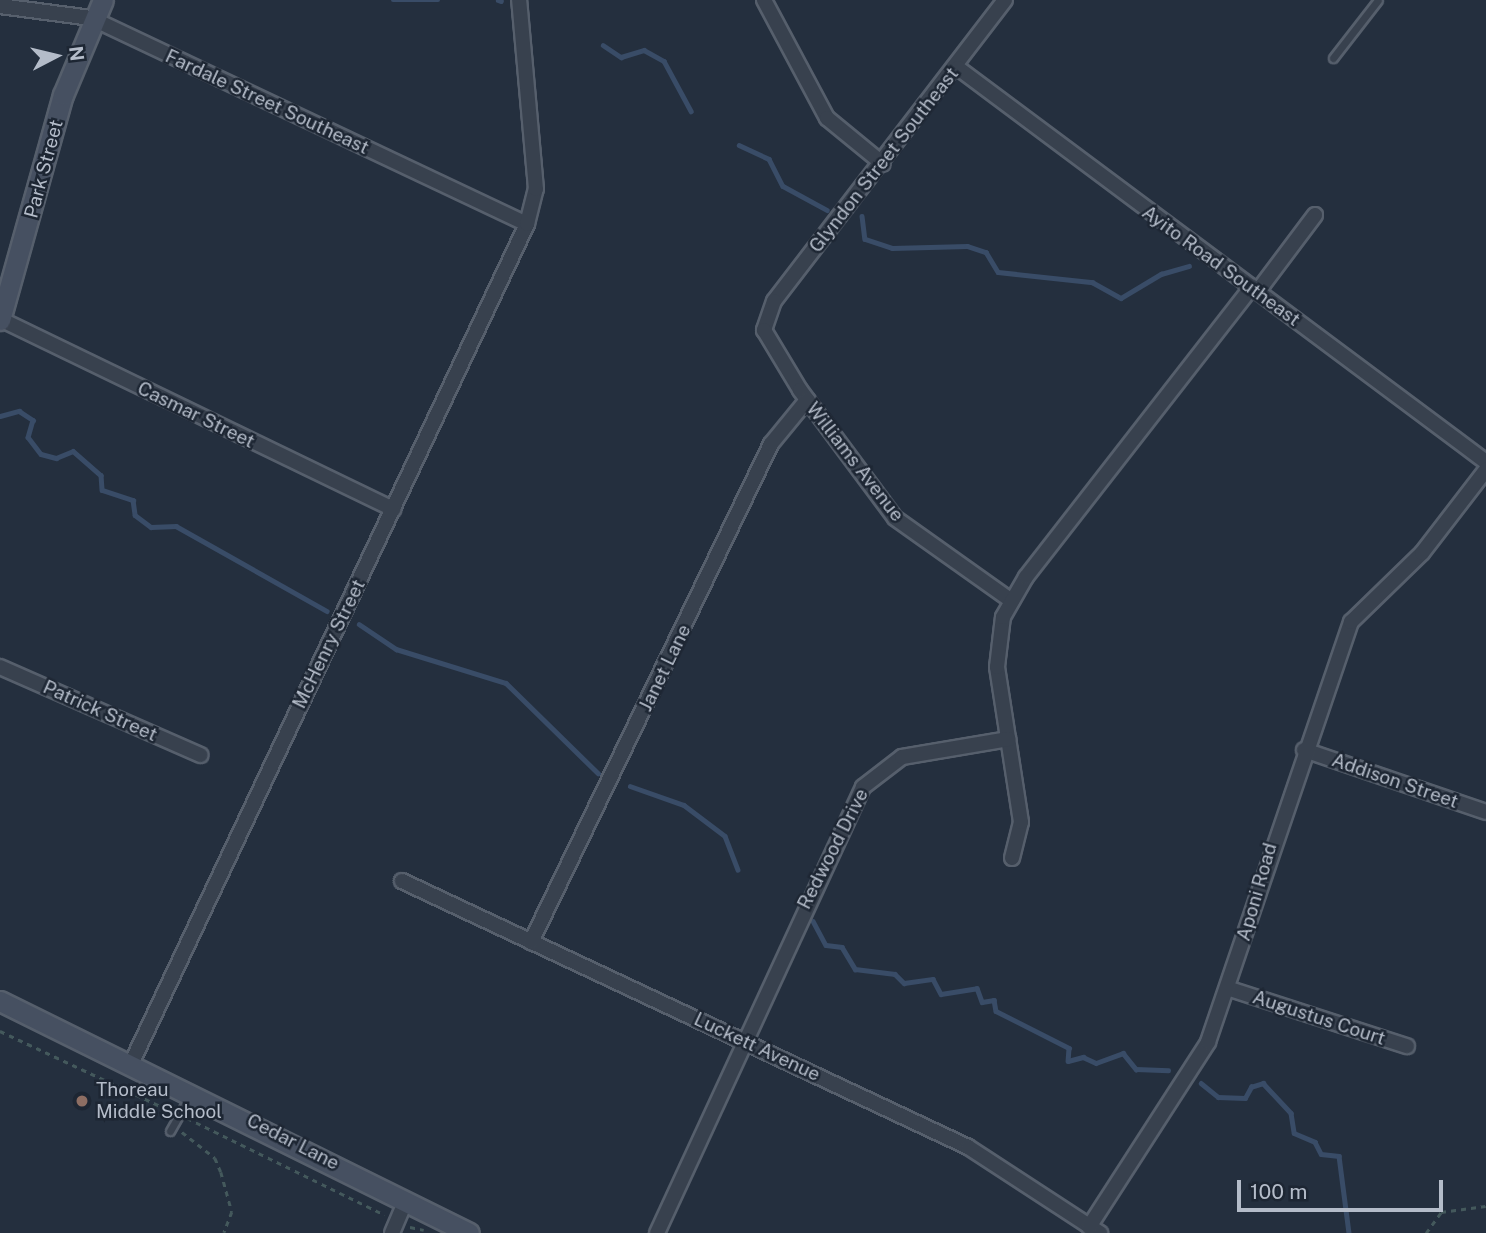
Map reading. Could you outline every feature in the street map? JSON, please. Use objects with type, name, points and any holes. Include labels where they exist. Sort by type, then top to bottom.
[{"type":"main road","name":"Park Street","points":[[0,319],[91,18],[103,0]]},
{"type":"main road","name":"Cedar Lane","points":[[0,1002],[192,1092],[398,1219],[470,1233]]},
{"type":"street","name":"McHenry Street","points":[[131,1064],[527,224],[536,189],[519,0]]},
{"type":"street","points":[[764,0],[827,118],[883,164]]},
{"type":"street","name":"Glyndon Street Southeast","points":[[764,322],[958,68],[1005,0]]},
{"type":"street","name":"Fardale Street Southeast","points":[[0,6],[91,18],[527,224]]},
{"type":"street","name":"Ayito Road Southeast","points":[[958,68],[1486,462]]},
{"type":"street","points":[[1012,858],[1021,822],[996,654],[1012,601],[1120,457],[1315,215]]},
{"type":"street","name":"Casmar Street","points":[[0,319],[393,509]]},
{"type":"street","name":"Williams Avenue","points":[[764,322],[770,347],[895,518],[1012,601]]},
{"type":"street","name":"Janet Lane","points":[[531,942],[771,444],[807,400]]},
{"type":"street","name":"Aponi Road","points":[[1095,1230],[1202,1053],[1230,989],[1304,750],[1351,622],[1417,557],[1486,470]]},
{"type":"street","name":"Patrick Street","points":[[0,667],[200,755]]},
{"type":"street","name":"Redwood Drive","points":[[657,1233],[746,1041],[799,916],[873,774],[902,757],[1009,739]]},
{"type":"street","name":"Addison Street","points":[[1304,750],[1486,812]]},
{"type":"street","name":"Luckett Avenue","points":[[402,881],[746,1041],[998,1163],[1095,1230]]},
{"type":"street","name":"Augustus Court","points":[[1230,989],[1407,1046]]},
{"type":"lane","points":[[1333,58],[1378,0]]},
{"type":"lane","points":[[172,1128],[192,1092]]},
{"type":"path","points":[[0,1031],[432,1233]]},
{"type":"path","points":[[172,1128],[215,1158],[230,1198],[224,1233]]},
{"type":"path","points":[[1426,1233],[1441,1212],[1486,1206]]},
{"type":"waterway","points":[[393,0],[438,0]]},
{"type":"waterway","points":[[603,45],[621,57],[644,50],[664,61],[691,111]]},
{"type":"waterway","points":[[739,145],[769,159],[783,186],[827,210]]},
{"type":"waterway","points":[[862,216],[865,239],[892,248],[967,246],[986,252],[998,272],[1092,282],[1121,298],[1161,274],[1189,266]]},
{"type":"waterway","points":[[0,416],[19,411],[33,420],[28,437],[41,454],[56,458],[73,451],[101,475],[102,490],[133,500],[135,515],[151,527],[176,526],[327,611]]},
{"type":"waterway","points":[[359,624],[396,649],[506,683],[598,773]]},
{"type":"waterway","points":[[630,786],[684,805],[725,836],[738,870]]},
{"type":"waterway","points":[[813,921],[826,945],[842,947],[855,969],[895,974],[904,983],[933,979],[941,994],[977,988],[982,1002],[994,1000],[996,1011],[1069,1048],[1068,1061],[1083,1057],[1096,1063],[1123,1053],[1136,1069],[1168,1070]]},
{"type":"waterway","points":[[1201,1083],[1218,1097],[1245,1098],[1251,1087],[1263,1083],[1291,1113],[1294,1133],[1315,1142],[1321,1154],[1339,1156],[1349,1233]]},
{"type":"place","name":"Thoreau Middle School","points":[[82,1101]]}]
